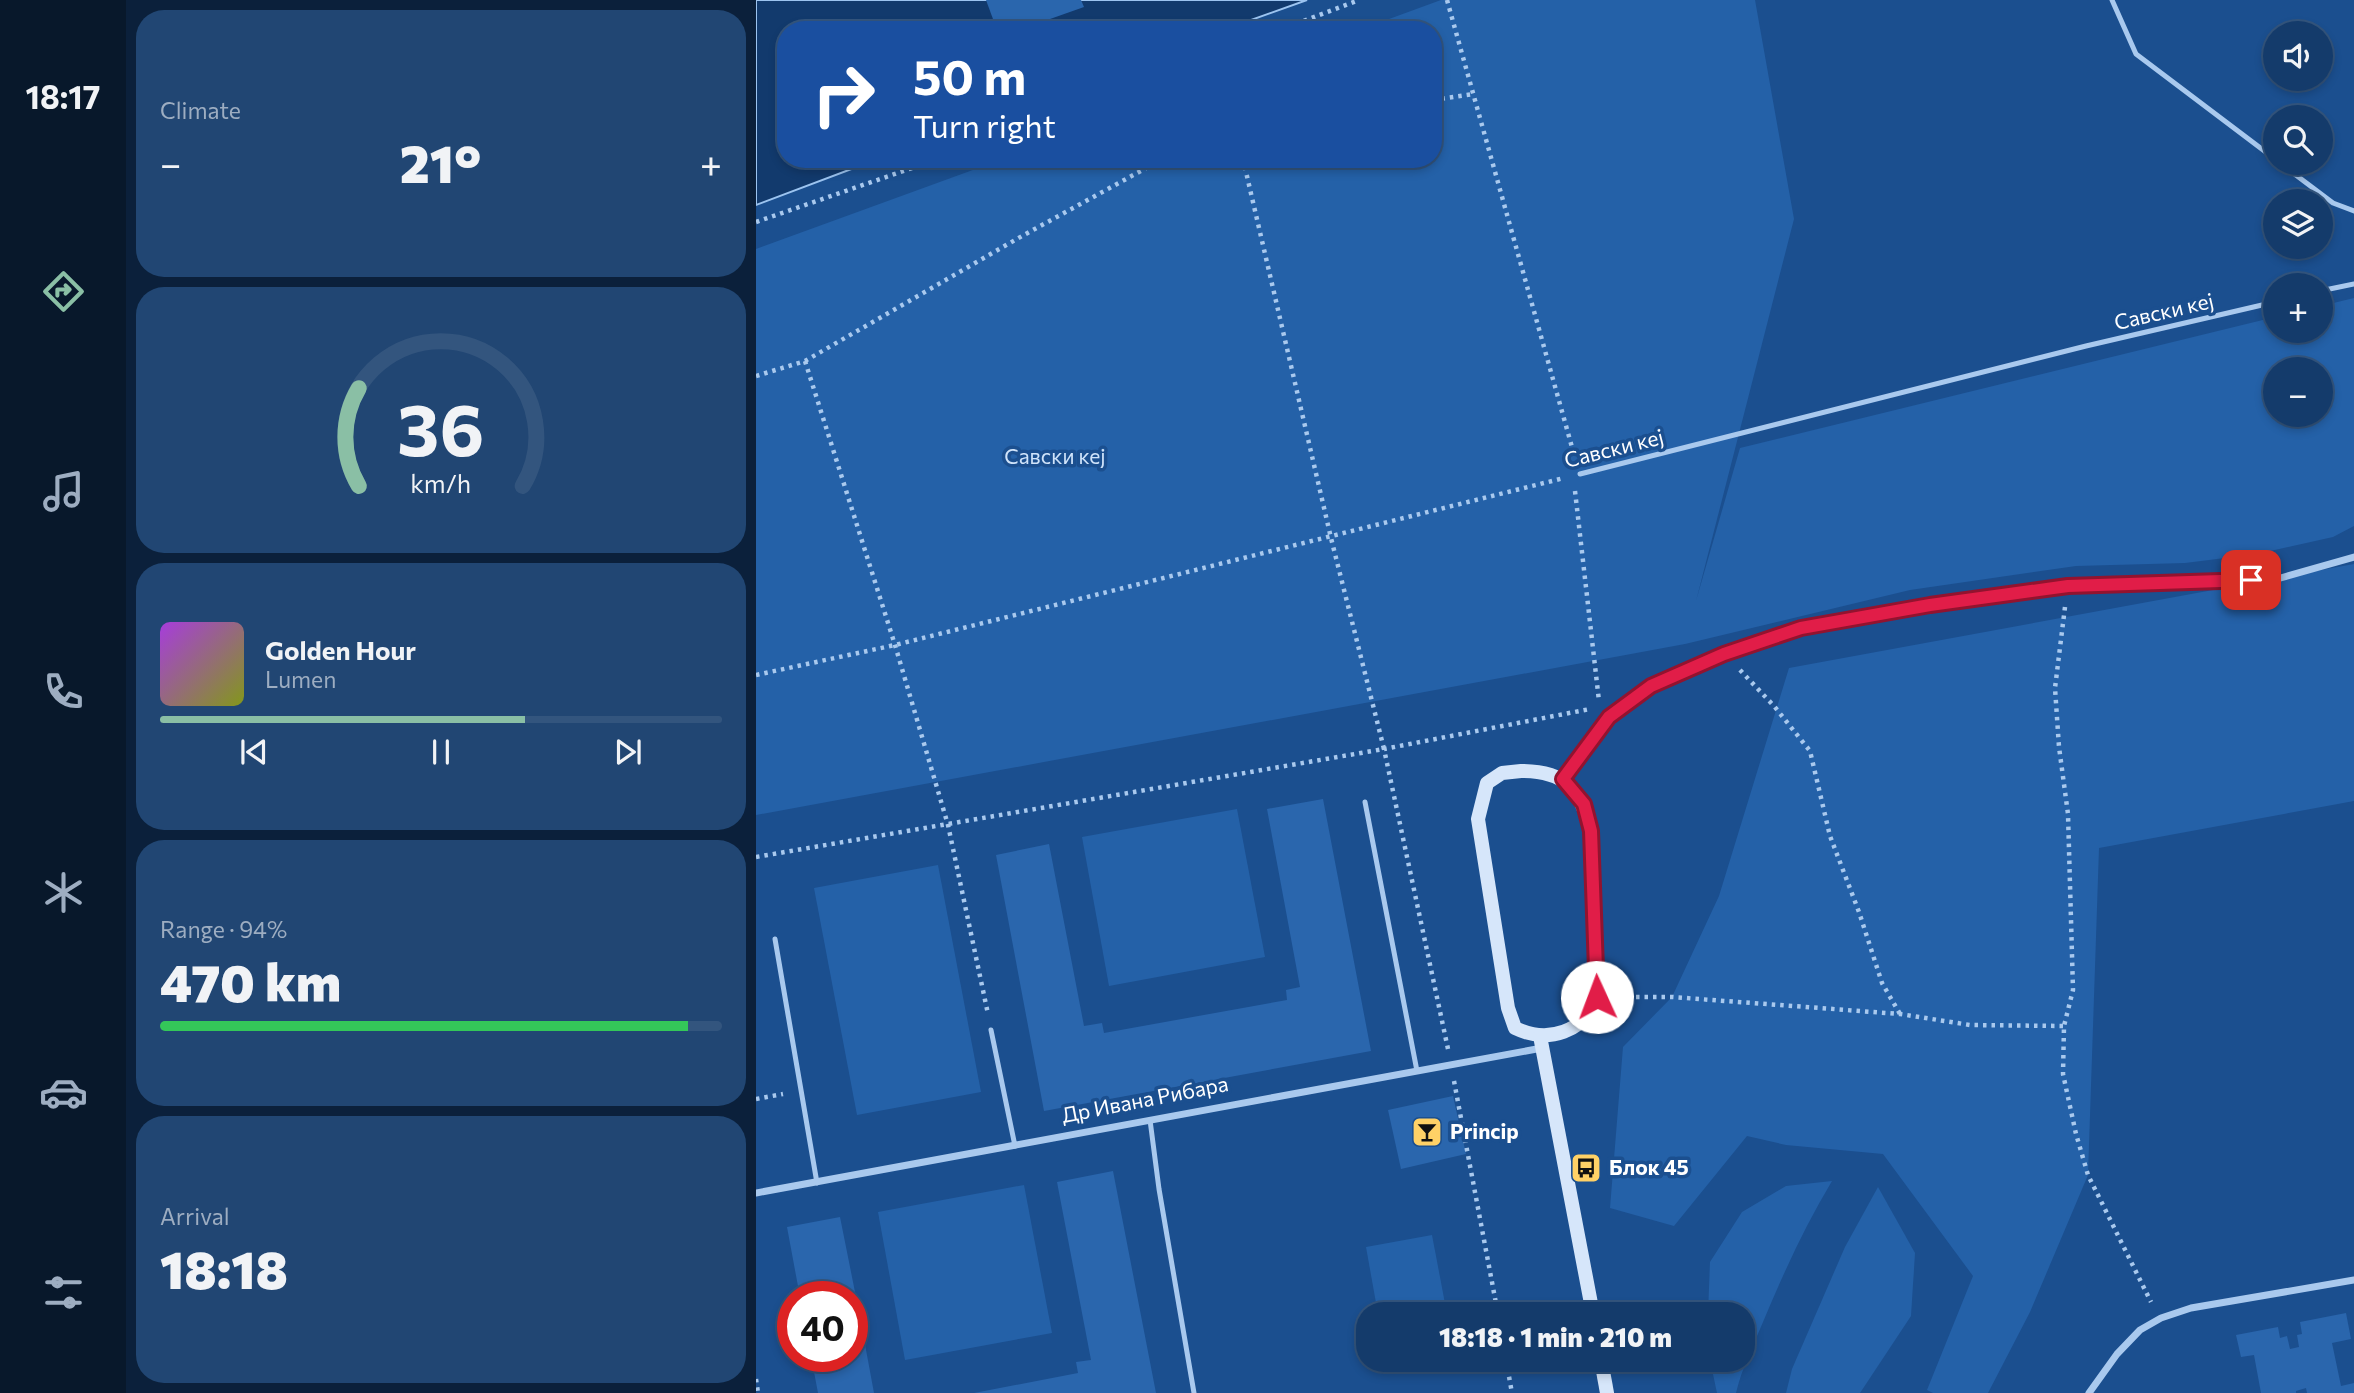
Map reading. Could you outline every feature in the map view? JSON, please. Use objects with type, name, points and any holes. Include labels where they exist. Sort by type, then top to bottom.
[{"type":"street","points":[[1563,779],[1609,717],[1651,686],[1724,654],[1801,628],[1930,605],[2068,586],[2277,579],[2354,557]]},
{"type":"street","points":[[1591,1302],[1541,1042],[1516,1028],[1508,1008],[1478,819],[1487,783],[1502,773],[1542,771],[1563,779],[1584,804],[1591,831],[1597,997]]},
{"type":"street","name":"Др Ивана Рибара","points":[[756,1193],[1417,1071],[1541,1042],[1576,1027],[1593,1007],[1597,997]]},
{"type":"street","points":[[2089,1393],[2117,1354],[2140,1330],[2161,1318],[2191,1308],[2354,1280]]},
{"type":"street","points":[[1603,1372],[1607,1393]]},
{"type":"lane","points":[[2112,0],[2136,54],[2263,150]]},
{"type":"lane","points":[[2296,175],[2333,203],[2354,211]]},
{"type":"lane","points":[[2333,288],[2354,284]]},
{"type":"lane","name":"Савски кеј","points":[[1580,474],[2086,346],[2263,305]]},
{"type":"lane","points":[[1365,802],[1417,1071]]},
{"type":"lane","points":[[775,939],[817,1183]]},
{"type":"lane","points":[[991,1030],[1015,1146]]},
{"type":"lane","points":[[1150,1121],[1194,1393]]},
{"type":"path","points":[[1304,21],[1359,0]]},
{"type":"path","points":[[1447,0],[1580,474]]},
{"type":"path","points":[[1442,99],[1474,94]]},
{"type":"path","points":[[756,222],[912,168]]},
{"type":"path","points":[[756,376],[804,361],[1146,168]]},
{"type":"path","points":[[756,857],[1384,750],[1331,538],[1245,168]]},
{"type":"path","points":[[804,361],[895,645],[948,825],[991,1030]]},
{"type":"path","name":"Савски кеј","points":[[756,675],[895,645],[1580,474]]},
{"type":"path","points":[[2068,586],[2058,645],[2055,688],[2068,814],[2073,990],[2064,1026],[2063,1074],[2088,1175],[2161,1318]]},
{"type":"path","points":[[1724,654],[1774,706],[1810,751],[1830,835],[1882,983],[1900,1013]]},
{"type":"path","points":[[1597,997],[1672,997],[1900,1013],[1970,1025],[2064,1026]]},
{"type":"path","points":[[756,1099],[801,1091]]},
{"type":"path","points":[[1508,1372],[1512,1393]]},
{"type":"path","points":[[756,1379],[758,1393]]},
{"type":"green space","name":"Савски кеј","points":[[1441,0],[1755,0],[1794,219],[1696,601],[1740,448],[2263,320],[2263,343],[2333,343],[2333,303],[2354,298],[2354,526],[2333,537],[2257,554],[2185,563],[2076,566],[1910,590],[1685,644],[756,815],[756,249],[978,168],[1442,168],[1442,21],[1384,21]]},
{"type":"green space","points":[[2354,564],[2354,801],[2099,848],[2088,1175],[2030,1312],[1988,1393],[1933,1393],[1927,1390],[1973,1276],[1883,1154],[1786,1145],[1747,1136],[1674,1226],[1610,1208],[1623,1047],[1672,997],[1719,896],[1789,668]]},
{"type":"green space","points":[[1237,809],[1265,957],[1109,986],[1082,837]]},
{"type":"green space","points":[[938,865],[981,1092],[857,1115],[814,888]]},
{"type":"green space","points":[[1832,1181],[1787,1268],[1755,1341],[1755,1302],[1708,1302],[1710,1262],[1742,1212],[1786,1186]]},
{"type":"green space","points":[[1024,1185],[1052,1333],[905,1360],[878,1212]]},
{"type":"green space","points":[[1878,1187],[1915,1253],[1911,1316],[1860,1393],[1786,1393],[1792,1369],[1845,1247]]},
{"type":"green space","points":[[1432,1235],[1445,1302],[1376,1302],[1366,1247]]},
{"type":"green space","points":[[1713,1372],[1742,1372],[1736,1393],[1717,1393]]},
{"type":"shaded area","points":[[756,0],[1307,0],[1248,21],[777,21],[777,168],[854,168],[756,205]]},
{"type":"building","points":[[986,0],[1081,0],[1084,7],[1044,21],[994,21]]},
{"type":"building","points":[[1323,799],[1371,1051],[1044,1111],[996,855],[1049,844],[1084,1026],[1102,1023],[1104,1033],[1287,1000],[1286,990],[1300,987],[1267,809]]},
{"type":"building","name":"Princip","points":[[1453,1096],[1466,1154],[1401,1169],[1388,1110]]},
{"type":"building","points":[[1113,1171],[1156,1393],[974,1393],[1078,1373],[1076,1362],[1091,1360],[1057,1182]]},
{"type":"building","points":[[840,1217],[853,1281],[797,1281],[787,1227]]},
{"type":"building","points":[[2346,1313],[2351,1339],[2332,1343],[2341,1386],[2354,1383],[2354,1393],[2307,1393],[2306,1388],[2296,1393],[2261,1393],[2254,1355],[2241,1357],[2236,1335],[2278,1327],[2280,1338],[2287,1336],[2290,1349],[2299,1347],[2297,1335],[2302,1334],[2300,1322]]},
{"type":"building","points":[[868,1361],[874,1393],[818,1393],[814,1372],[868,1372]]},
{"type":"place","name":"Princip","points":[[1427,1132]]},
{"type":"place","name":"Блок 45","points":[[1586,1168]]},
{"type":"route","points":[[1597,997],[1591,831],[1584,804],[1563,779],[1609,717],[1651,686],[1724,654],[1801,628],[1930,605],[2068,586],[2251,580]]}]
